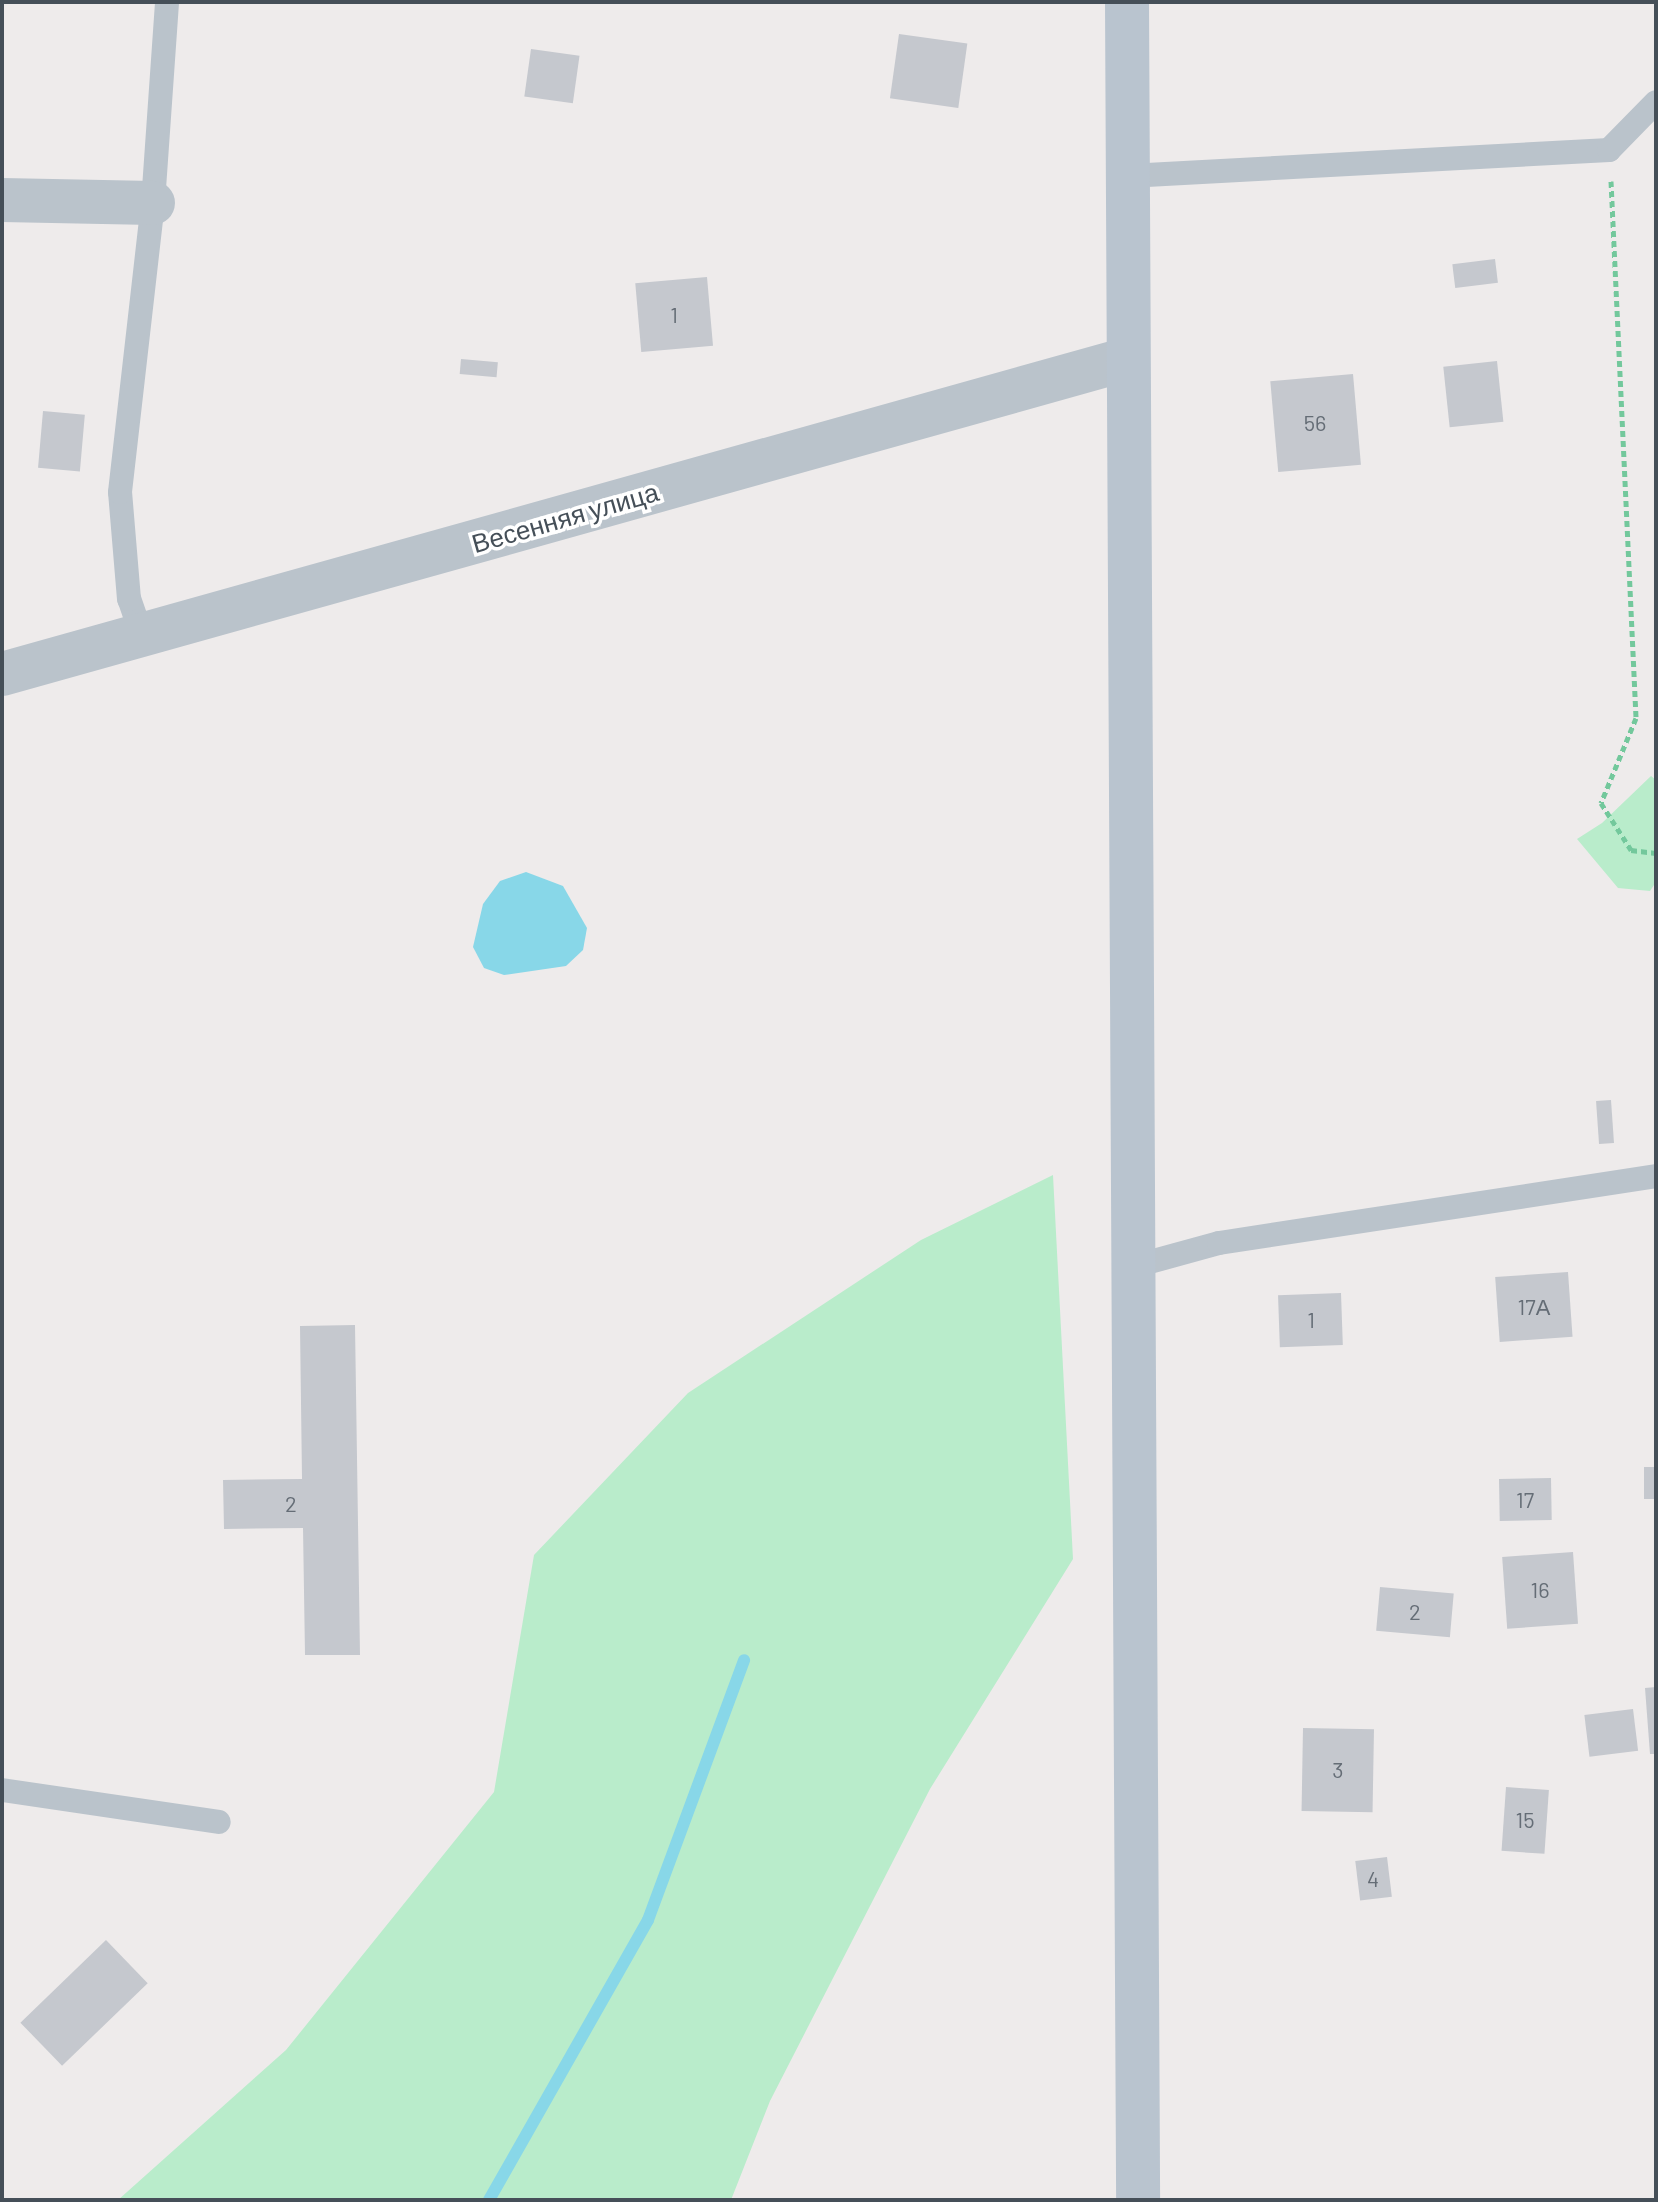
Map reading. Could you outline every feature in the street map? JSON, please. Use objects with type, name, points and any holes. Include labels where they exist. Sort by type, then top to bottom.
[{"type":"street","points":[[1127,2],[1138,2200]]},
{"type":"street","points":[[2,200],[153,203]]},
{"type":"street","name":"Весенняя улица","points":[[2,674],[1127,359]]},
{"type":"lane","points":[[142,636],[129,599],[120,492],[153,203],[167,2]]},
{"type":"lane","points":[[1128,176],[1609,150],[1656,102]]},
{"type":"lane","points":[[1135,1266],[1219,1243],[1656,1176]]},
{"type":"lane","points":[[2,1790],[219,1822]]},
{"type":"path","points":[[1609,150],[1636,718],[1601,803],[1631,850],[1656,853]]},
{"type":"green space","points":[[1651,776],[1656,780],[1656,882],[1650,891],[1618,888],[1577,839],[1602,823]]},
{"type":"green space","points":[[1053,1175],[1073,1559],[930,1789],[770,2101],[731,2200],[118,2200],[286,2050],[494,1792],[534,1555],[688,1393],[921,1240]]},
{"type":"water","points":[[526,872],[563,886],[587,928],[583,950],[566,966],[504,975],[484,968],[473,947],[483,904],[500,881]]},
{"type":"building","points":[[899,34],[967,44],[958,108],[890,98]]},
{"type":"building","points":[[531,49],[580,56],[573,103],[524,97]]},
{"type":"building","points":[[1495,259],[1498,283],[1455,288],[1452,264]]},
{"type":"building","points":[[707,277],[713,346],[641,352],[635,283]]},
{"type":"building","points":[[461,359],[498,362],[497,377],[460,374]]},
{"type":"building","points":[[1497,361],[1503,422],[1450,427],[1443,367]]},
{"type":"building","points":[[1353,374],[1361,465],[1278,472],[1270,381]]},
{"type":"building","points":[[43,411],[85,415],[80,471],[38,468]]},
{"type":"building","points":[[1611,1100],[1614,1143],[1599,1144],[1596,1101]]},
{"type":"building","points":[[1568,1272],[1573,1337],[1500,1342],[1495,1277]]},
{"type":"building","points":[[1341,1293],[1343,1345],[1280,1347],[1278,1295]]},
{"type":"building","points":[[355,1325],[360,1655],[305,1655],[303,1528],[224,1529],[223,1480],[302,1479],[300,1326]]},
{"type":"building","points":[[1644,1467],[1656,1467],[1656,1499],[1644,1499]]},
{"type":"building","points":[[1551,1478],[1552,1520],[1500,1521],[1499,1479]]},
{"type":"building","points":[[1573,1552],[1578,1624],[1507,1629],[1502,1557]]},
{"type":"building","points":[[1380,1587],[1454,1593],[1450,1637],[1376,1631]]},
{"type":"building","points":[[1656,1687],[1656,1754],[1650,1754],[1645,1688]]},
{"type":"building","points":[[1633,1709],[1638,1751],[1589,1757],[1584,1715]]},
{"type":"building","points":[[1303,1728],[1374,1729],[1373,1812],[1302,1811]]},
{"type":"building","points":[[1506,1787],[1549,1790],[1544,1854],[1502,1851]]},
{"type":"building","points":[[1387,1857],[1392,1897],[1360,1901],[1355,1861]]},
{"type":"building","points":[[106,1940],[148,1983],[62,2066],[20,2023]]},
{"type":"waterway","points":[[489,2200],[648,1920],[744,1660]]}]
